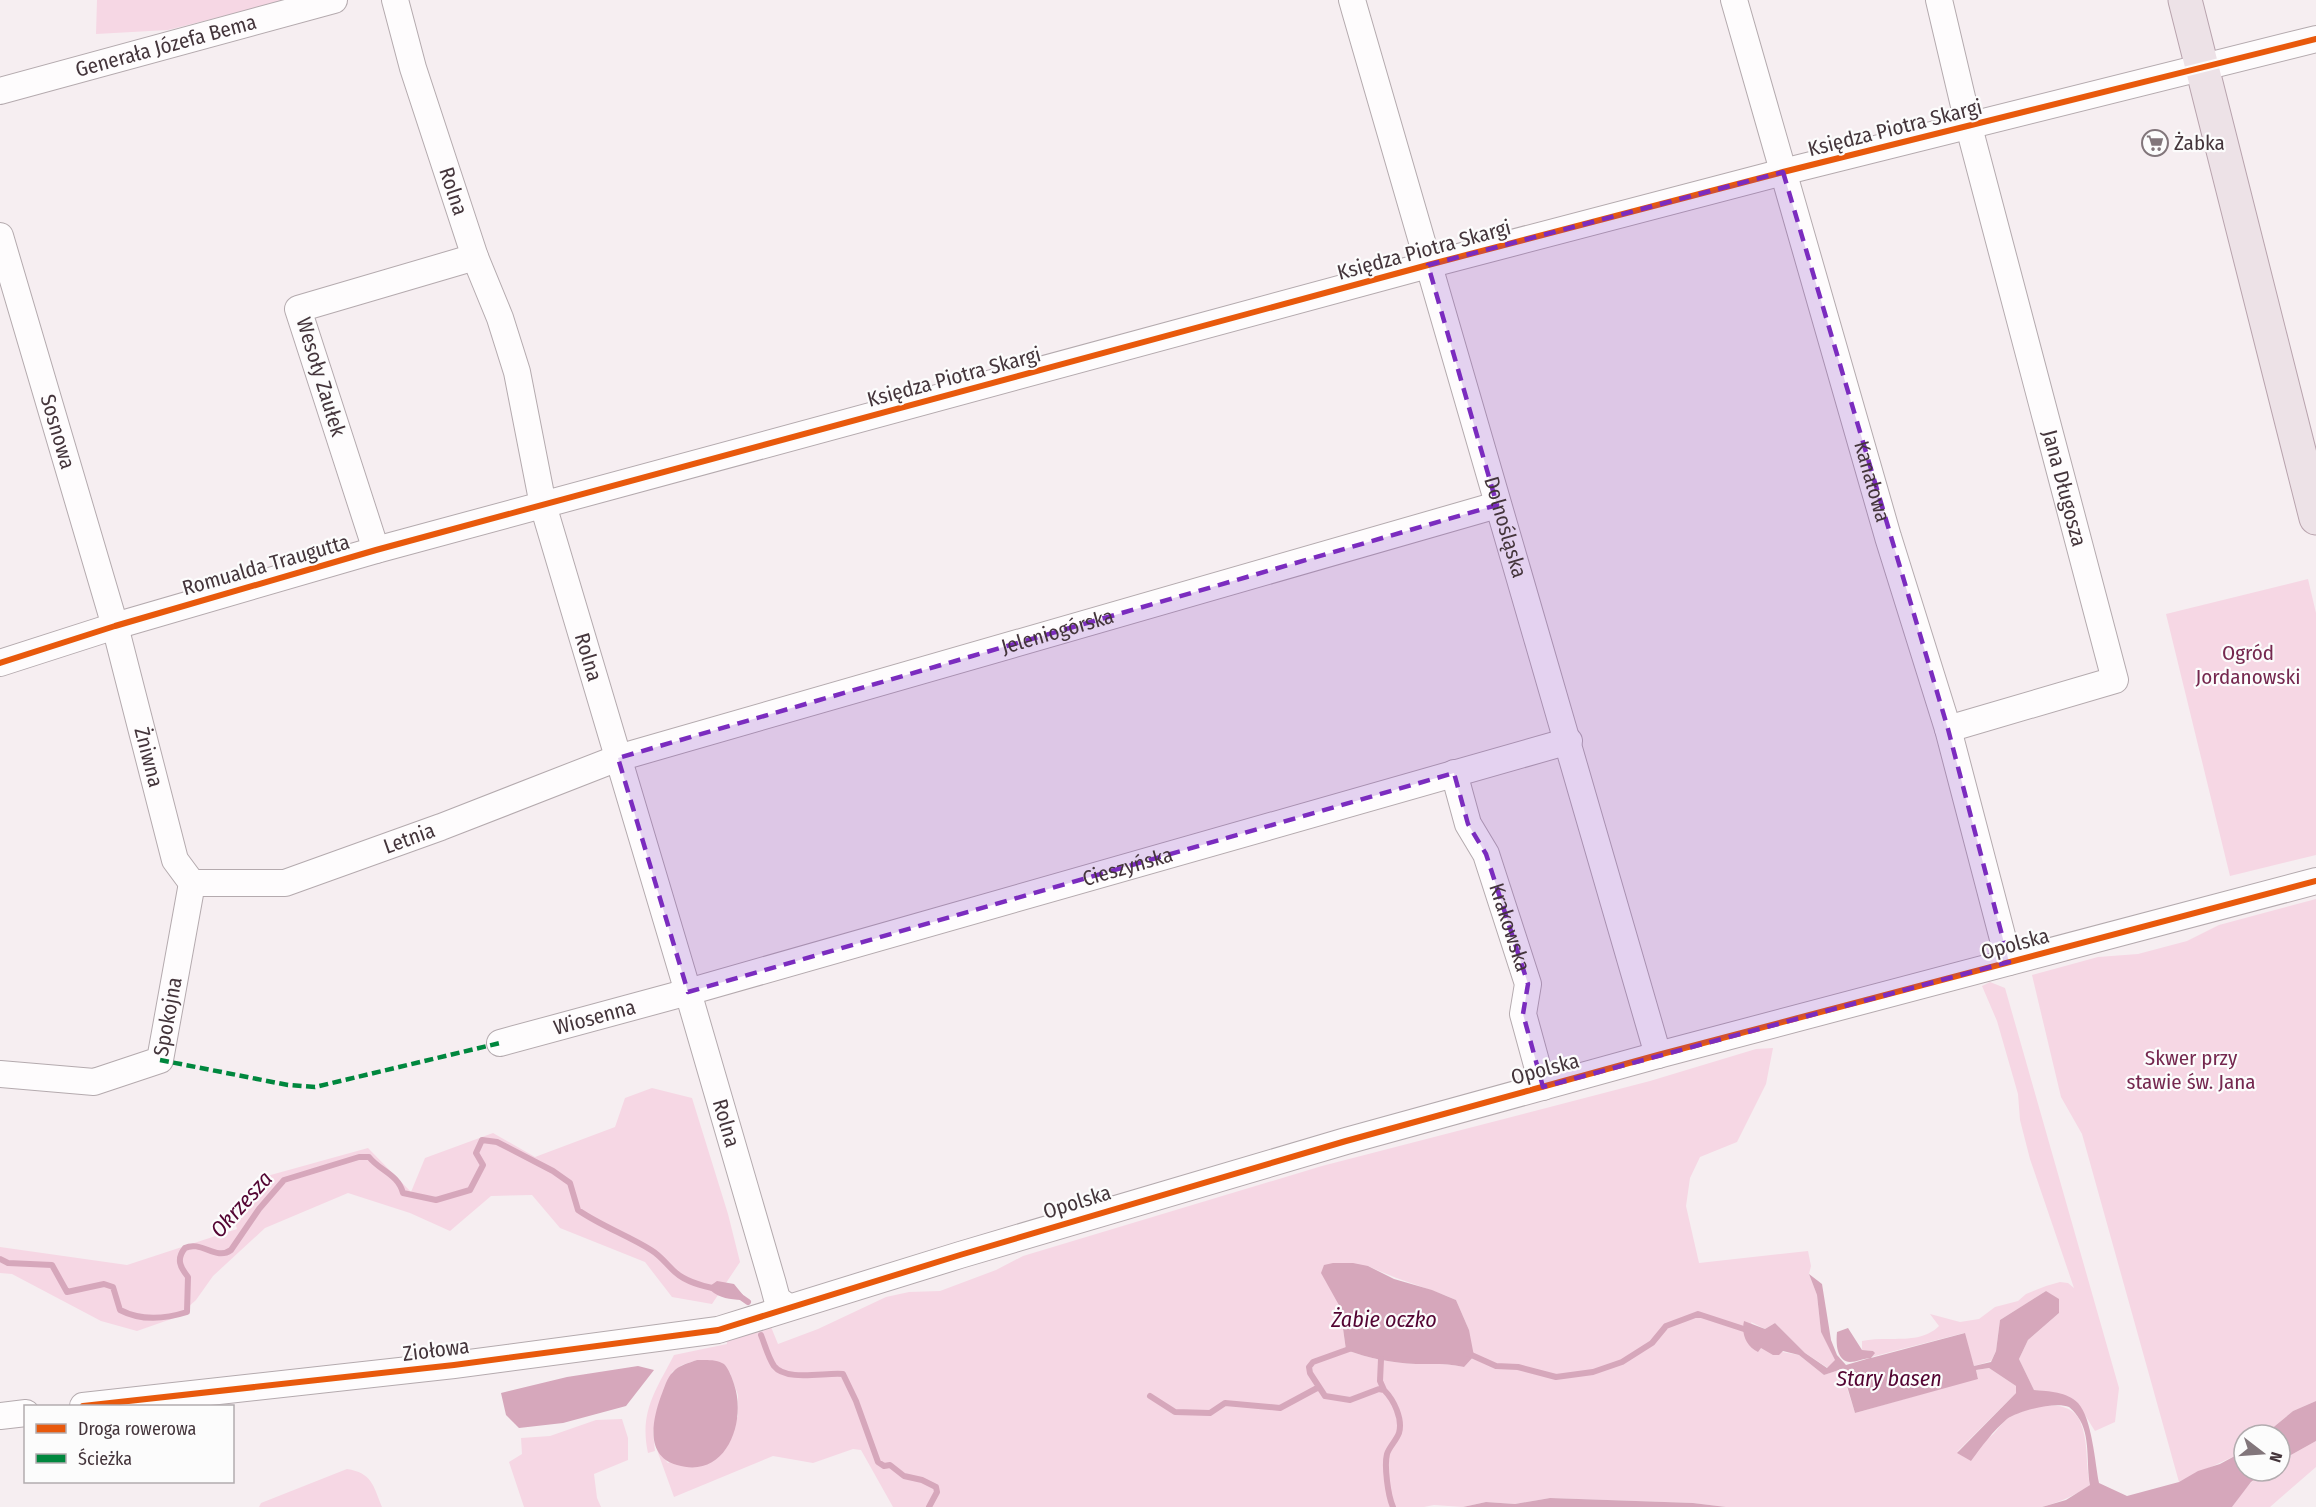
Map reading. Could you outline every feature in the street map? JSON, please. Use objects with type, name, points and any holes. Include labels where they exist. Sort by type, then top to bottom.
[{"type":"main road","points":[[2185,0],[2316,518]]},
{"type":"street","name":"Generała Józefa Bema","points":[[0,91],[334,0]]},
{"type":"street","name":"Dolnośląska","points":[[1352,0],[1497,505],[1569,741],[1658,1055]]},
{"type":"street","name":"Kanałowa","points":[[1734,0],[1888,537],[1948,729],[2009,962]]},
{"type":"street","points":[[1939,0],[1969,127]]},
{"type":"street","name":"Rolna","points":[[400,1],[413,68],[517,372],[543,505],[688,992],[777,1299],[778,1311]]},
{"type":"street","name":"Księdza Piotra Skargi","points":[[543,505],[1428,265],[1783,172],[2316,39]]},
{"type":"street","name":"Jana Długosza","points":[[1948,729],[2115,680],[1969,127]]},
{"type":"street","name":"Sosnowa","points":[[0,236],[115,626]]},
{"type":"street","name":"Wesoły Zaułek","points":[[376,550],[298,309],[476,257]]},
{"type":"street","name":"Romualda Traugutta","points":[[0,663],[115,626],[376,550],[543,505]]},
{"type":"street","name":"Jeleniogórska","points":[[618,758],[1497,505]]},
{"type":"street","name":"Żniwna","points":[[115,626],[175,860],[192,883]]},
{"type":"street","name":"Cieszyńska","points":[[688,992],[1569,741]]},
{"type":"street","name":"Letnia","points":[[192,883],[285,883],[452,823],[618,758]]},
{"type":"street","name":"Krakowska","points":[[1454,773],[1468,824],[1486,854],[1528,984],[1523,1014],[1543,1087]]},
{"type":"street","name":"Opolska","points":[[778,1311],[1153,1197],[1543,1087],[2316,881]]},
{"type":"street","name":"Spokojna","points":[[0,1074],[94,1082],[160,1060],[192,883]]},
{"type":"street","name":"Wiosenna","points":[[500,1043],[688,992]]},
{"type":"street","name":"Ziołowa","points":[[101,1405],[454,1365],[718,1330],[778,1311]]},
{"type":"street","points":[[0,1416],[24,1413]]},
{"type":"highlighted area","points":[[1783,172],[1948,729],[2009,962],[1543,1087],[1523,1014],[1528,984],[1486,854],[1468,824],[1454,773],[688,992],[618,758],[1497,505],[1428,265]]},
{"type":"green space","points":[[97,0],[287,0],[168,30],[96,34]]},
{"type":"green space","name":"Ogród Jordanowski","points":[[2308,579],[2316,613],[2316,855],[2230,876],[2166,614]]},
{"type":"green space","name":"Skwer przy stawie św. Jana","points":[[2316,899],[2316,1401],[2293,1411],[2278,1423],[2232,1423],[2232,1457],[2179,1482],[2082,1134],[2061,1097],[2032,975],[2098,957],[2138,954],[2187,941],[2219,925]]},
{"type":"green space","points":[[1990,982],[2005,988],[2119,1388],[2115,1422],[2095,1431],[2072,1400],[2057,1393],[2034,1390],[2019,1359],[2028,1340],[2059,1313],[2046,1291],[2000,1320],[1996,1351],[1991,1361],[1974,1366],[1964,1333],[1871,1357],[1873,1351],[1862,1350],[1862,1341],[1912,1338],[1931,1332],[1939,1326],[1930,1314],[1960,1322],[1979,1319],[1995,1307],[2018,1301],[2026,1294],[2046,1286],[2060,1282],[2068,1283],[2074,1288],[2030,1159],[2020,1120],[2018,1094],[1997,1021],[1982,986]]},
{"type":"green space","points":[[1773,1048],[1766,1084],[1737,1142],[1700,1157],[1690,1178],[1686,1206],[1699,1263],[1808,1251],[1811,1266],[1809,1274],[1817,1295],[1821,1332],[1836,1360],[1828,1368],[1805,1353],[1775,1323],[1765,1329],[1751,1322],[1761,1348],[1799,1355],[1824,1375],[1841,1369],[1855,1413],[1978,1378],[1976,1370],[1989,1368],[2016,1386],[2016,1393],[1957,1452],[1987,1439],[2007,1419],[2027,1409],[2048,1405],[2067,1408],[2075,1413],[2083,1429],[2090,1485],[2067,1498],[2042,1507],[1726,1507],[1693,1503],[1550,1498],[1515,1504],[1486,1502],[1463,1507],[1434,1505],[1424,1507],[893,1507],[861,1450],[853,1449],[813,1463],[773,1456],[674,1497],[657,1450],[668,1463],[738,1417],[738,1395],[730,1373],[697,1360],[682,1365],[672,1372],[653,1432],[655,1451],[648,1453],[646,1425],[648,1413],[655,1391],[674,1355],[727,1344],[726,1337],[771,1327],[778,1344],[818,1329],[886,1297],[909,1292],[940,1291],[996,1270],[1023,1256],[1322,1166],[1650,1081],[1756,1049]],"holes":[[[1368,1266],[1456,1300],[1469,1330],[1464,1367],[1389,1361],[1346,1350],[1340,1307]]]},
{"type":"green space","points":[[652,1088],[692,1098],[728,1214],[740,1262],[712,1304],[672,1297],[645,1262],[560,1228],[532,1195],[491,1196],[450,1231],[410,1213],[348,1193],[265,1228],[213,1276],[196,1300],[177,1317],[137,1331],[101,1321],[12,1274],[0,1273],[0,1247],[127,1265],[237,1229],[233,1216],[267,1176],[368,1148],[411,1192],[425,1158],[493,1133],[535,1157],[615,1127],[625,1098]]},
{"type":"green space","points":[[622,1419],[628,1438],[628,1460],[594,1474],[597,1498],[601,1507],[524,1507],[509,1462],[522,1454],[521,1438],[550,1436],[596,1420]]},
{"type":"green space","points":[[2316,1441],[2316,1467],[2270,1507],[2232,1507],[2251,1483],[2292,1483],[2292,1454]]},
{"type":"green space","points":[[347,1469],[362,1474],[371,1481],[382,1507],[259,1507],[261,1503]]},
{"type":"water","name":"Żabie oczko","points":[[1333,1263],[1368,1266],[1394,1279],[1456,1300],[1469,1330],[1474,1356],[1464,1367],[1389,1361],[1346,1350],[1340,1307],[1321,1273],[1324,1265]]},
{"type":"water","name":"Stary basen","points":[[1809,1274],[1822,1284],[1831,1340],[1837,1355],[1846,1365],[1870,1358],[1850,1362],[1845,1361],[1839,1355],[1837,1332],[1848,1328],[1862,1350],[1875,1353],[1871,1358],[1965,1333],[1974,1366],[1991,1362],[1996,1351],[2000,1320],[2046,1291],[2059,1299],[2059,1313],[2028,1340],[2019,1359],[2034,1390],[2069,1396],[2083,1410],[2090,1430],[2099,1483],[2127,1496],[2179,1482],[2198,1471],[2232,1458],[2232,1483],[2250,1483],[2232,1507],[2042,1507],[2066,1500],[2090,1485],[2085,1432],[2077,1416],[2069,1407],[2047,1406],[2012,1416],[1997,1429],[1971,1461],[1957,1453],[2016,1393],[2016,1386],[1989,1368],[1976,1370],[1978,1379],[1855,1413],[1842,1369],[1824,1375],[1799,1355],[1783,1351],[1779,1355],[1773,1355],[1761,1348],[1758,1352],[1750,1346],[1744,1334],[1744,1321],[1765,1329],[1775,1323],[1805,1353],[1827,1368],[1835,1360],[1821,1332],[1817,1295]]},
{"type":"water","points":[[717,1281],[734,1284],[743,1295],[742,1300],[722,1297],[710,1290],[710,1286]]},
{"type":"water","points":[[697,1360],[721,1362],[726,1366],[734,1384],[737,1415],[735,1430],[720,1456],[708,1464],[694,1467],[677,1465],[660,1454],[656,1446],[654,1426],[658,1406],[669,1377],[684,1364]]},
{"type":"water","points":[[638,1366],[654,1370],[626,1406],[563,1423],[519,1428],[506,1415],[501,1393],[567,1377]]},
{"type":"water","points":[[2316,1401],[2316,1441],[2292,1454],[2292,1423],[2278,1423],[2293,1411]]},
{"type":"water","points":[[1550,1498],[1693,1503],[1726,1507],[1463,1507],[1486,1502],[1515,1504]]},
{"type":"waterway","name":"Okrzesza","points":[[0,1259],[8,1263],[52,1265],[67,1292],[104,1284],[113,1287],[120,1310],[128,1314],[153,1318],[179,1314],[187,1312],[188,1277],[181,1266],[180,1259],[185,1248],[197,1246],[220,1253],[231,1250],[259,1209],[284,1180],[359,1157],[369,1157],[397,1181],[403,1193],[436,1200],[470,1190],[483,1165],[476,1153],[482,1140],[497,1142],[553,1171],[570,1183],[578,1210],[651,1250],[684,1278],[717,1289]]},
{"type":"waterway","name":"Okrzesza","points":[[738,1295],[748,1302]]},
{"type":"waterway","points":[[1467,1353],[1496,1366],[1518,1367],[1556,1377],[1593,1372],[1622,1362],[1652,1343],[1666,1326],[1698,1314],[1750,1331]]},
{"type":"waterway","name":"Okrzesza","points":[[761,1335],[768,1355],[780,1371],[797,1375],[843,1374],[856,1401],[878,1462],[884,1466],[890,1465],[904,1476],[922,1480],[936,1487],[937,1492],[929,1507]]},
{"type":"waterway","points":[[1352,1348],[1313,1362],[1309,1367],[1310,1373],[1325,1396],[1350,1400],[1379,1389],[1384,1390],[1391,1399],[1400,1422],[1398,1436],[1388,1451],[1386,1459],[1387,1481],[1393,1507]]},
{"type":"waterway","points":[[1381,1359],[1380,1381],[1384,1390]]},
{"type":"waterway","points":[[1150,1396],[1175,1412],[1210,1413],[1225,1403],[1280,1408],[1319,1387]]},
{"type":"marked path","points":[[160,1060],[288,1085],[315,1087],[500,1043]]},
{"type":"cycle path","points":[[0,663],[115,626],[376,550],[1428,265],[1783,172],[2316,39]]},
{"type":"cycle path","points":[[92,1405],[454,1365],[718,1330],[960,1255],[1346,1141],[1658,1055],[2316,881]]},
{"type":"place","name":"Żabka","points":[[2155,143]]}]
